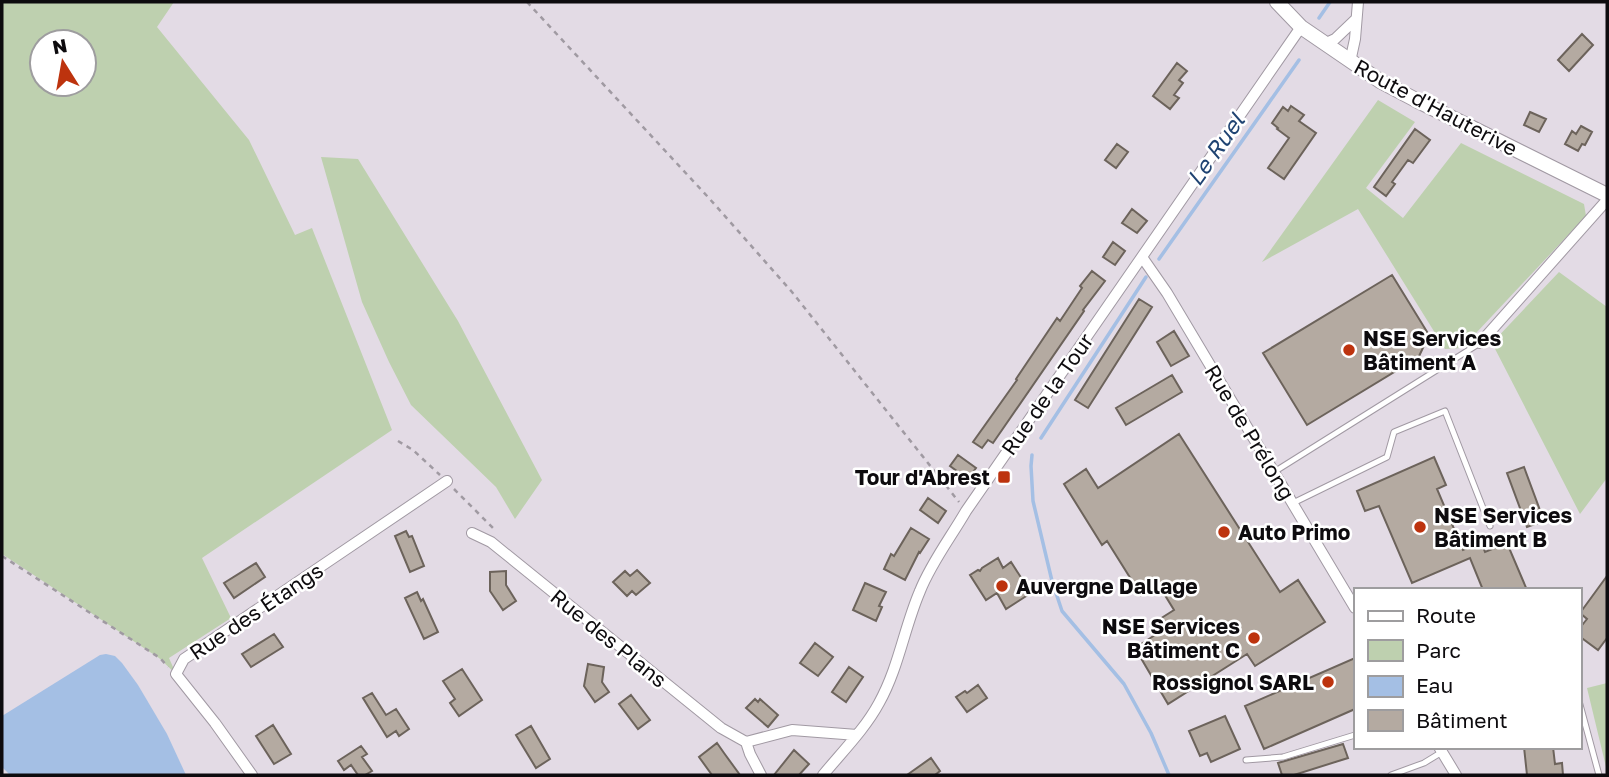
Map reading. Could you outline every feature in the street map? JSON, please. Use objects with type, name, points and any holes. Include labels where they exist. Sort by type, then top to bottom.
[{"type":"main road","name":"Route d'Hauterive","points":[[1277,2],[1301,27],[1350,62],[1416,100],[1607,195]]},
{"type":"street","points":[[1350,62],[1358,2]]},
{"type":"street","points":[[1324,44],[1335,39],[1356,19]]},
{"type":"street","name":"Rue de la Tour","points":[[823,775],[878,706],[891,680],[919,592],[966,511],[1301,27]]},
{"type":"street","points":[[1480,343],[1607,200]]},
{"type":"street","name":"Rue de Prélong","points":[[1142,257],[1174,304],[1354,606]]},
{"type":"street","name":"Rue des Étangs","points":[[252,775],[176,674],[184,659],[446,481]]},
{"type":"street","name":"Rue des Plans","points":[[472,533],[491,542],[721,728],[746,742]]},
{"type":"street","points":[[761,775],[746,742],[792,730],[857,735]]},
{"type":"street","points":[[1440,750],[1455,775]]},
{"type":"lane","points":[[1274,472],[1480,343]]},
{"type":"lane","points":[[1293,503],[1387,457],[1394,432],[1445,411],[1490,526]]},
{"type":"lane","points":[[1581,708],[1599,775]]},
{"type":"lane","points":[[1246,760],[1283,757],[1354,735]]},
{"type":"lane","points":[[1391,775],[1424,764],[1440,750]]},
{"type":"path","points":[[527,2],[784,282],[966,511]]},
{"type":"path","points":[[398,442],[413,450],[499,535]]},
{"type":"path","points":[[2,556],[159,658],[176,674]]},
{"type":"green space","points":[[2,2],[174,2],[157,27],[249,140],[295,235],[312,228],[392,430],[202,558],[231,618],[169,658],[176,674],[159,658],[2,554]]},
{"type":"green space","points":[[1378,100],[1415,122],[1366,188],[1403,218],[1461,143],[1584,204],[1586,216],[1462,348],[1445,349],[1358,209],[1262,262]]},
{"type":"green space","points":[[321,157],[358,159],[458,321],[542,480],[515,519],[496,487],[411,405],[362,302]]},
{"type":"green space","points":[[1559,272],[1607,307],[1607,478],[1580,514],[1492,343]]},
{"type":"green space","points":[[1607,683],[1607,771],[1587,688]]},
{"type":"water","points":[[100,655],[115,656],[138,685],[167,734],[186,775],[10,775],[2,767],[2,716]]},
{"type":"building","points":[[1582,34],[1593,45],[1569,71],[1558,60]]},
{"type":"building","points":[[1177,63],[1187,71],[1179,80],[1183,83],[1174,95],[1179,98],[1170,109],[1153,96]]},
{"type":"building","points":[[1291,106],[1304,115],[1299,121],[1316,133],[1284,179],[1268,168],[1289,138],[1272,123],[1283,107],[1288,111]]},
{"type":"building","points":[[1530,112],[1546,119],[1539,132],[1524,125]]},
{"type":"building","points":[[1581,126],[1592,132],[1578,151],[1565,144],[1572,131],[1576,134]]},
{"type":"building","points":[[1415,129],[1430,140],[1413,163],[1408,160],[1392,182],[1395,184],[1386,196],[1374,187]]},
{"type":"building","points":[[1117,144],[1128,152],[1116,168],[1105,160]]},
{"type":"building","points":[[1132,209],[1147,221],[1137,233],[1122,223]]},
{"type":"building","points":[[1113,242],[1125,251],[1115,265],[1103,257]]},
{"type":"building","points":[[1092,271],[1105,281],[993,443],[988,440],[982,448],[973,442],[1057,318],[1060,321]]},
{"type":"building","name":"NSE Services Bâtiment A","points":[[1392,275],[1429,335],[1413,369],[1406,365],[1307,425],[1263,353]]},
{"type":"building","points":[[1139,299],[1152,307],[1088,408],[1075,400]]},
{"type":"building","points":[[1174,331],[1189,356],[1171,366],[1157,342]]},
{"type":"building","points":[[1172,375],[1182,392],[1126,425],[1116,408]]},
{"type":"building","points":[[1179,434],[1280,592],[1298,580],[1325,622],[1255,666],[1247,654],[1168,704],[1135,648],[1158,633],[1152,624],[1174,610],[1158,584],[1141,595],[1107,541],[1102,545],[1064,484],[1086,469],[1098,488]]},
{"type":"building","points":[[958,455],[976,468],[968,479],[950,466]]},
{"type":"building","name":"NSE Services Bâtiment B","points":[[1434,457],[1446,485],[1437,489],[1463,550],[1481,542],[1485,552],[1507,543],[1526,588],[1482,588],[1470,558],[1412,583],[1379,506],[1365,511],[1357,491]]},
{"type":"building","points":[[1524,467],[1544,521],[1527,527],[1507,473]]},
{"type":"building","points":[[928,498],[946,511],[938,523],[920,510]]},
{"type":"building","points":[[911,528],[929,539],[905,580],[884,569],[891,554],[894,556]]},
{"type":"building","points":[[406,531],[409,537],[412,536],[424,566],[410,572],[395,536]]},
{"type":"building","name":"Auvergne Dallage","points":[[998,558],[1003,568],[1011,562],[1031,593],[1006,609],[997,593],[986,600],[970,575]]},
{"type":"building","points":[[256,563],[265,577],[234,598],[224,583]]},
{"type":"building","points":[[637,570],[650,583],[636,595],[632,591],[627,596],[613,582],[625,571],[630,576]]},
{"type":"building","points":[[506,571],[506,585],[516,601],[503,610],[490,591],[490,572]]},
{"type":"building","points":[[1607,576],[1607,638],[1598,650],[1581,637],[1581,626],[1587,619],[1581,612]]},
{"type":"building","points":[[865,583],[886,592],[876,621],[853,610]]},
{"type":"building","points":[[417,592],[438,632],[424,639],[405,598]]},
{"type":"building","points":[[274,634],[283,647],[251,667],[242,654]]},
{"type":"building","points":[[815,643],[833,657],[818,676],[800,663]]},
{"type":"building","name":"Rossignol SARL","points":[[1354,658],[1354,709],[1264,749],[1245,706]]},
{"type":"building","points":[[588,664],[604,667],[602,682],[609,692],[595,702],[584,686]]},
{"type":"building","points":[[849,667],[863,677],[846,702],[832,692]]},
{"type":"building","points":[[462,669],[482,700],[459,716],[450,703],[455,699],[443,681]]},
{"type":"building","points":[[978,685],[987,698],[967,712],[956,697]]},
{"type":"building","points":[[372,693],[386,715],[396,709],[409,729],[399,736],[396,731],[387,737],[363,698]]},
{"type":"building","points":[[631,695],[650,720],[638,729],[619,704]]},
{"type":"building","points":[[755,699],[758,702],[760,699],[778,715],[768,727],[746,708]]},
{"type":"building","points":[[1225,716],[1240,749],[1211,762],[1207,753],[1200,756],[1189,731]]},
{"type":"building","points":[[273,725],[291,754],[274,764],[256,736]]},
{"type":"building","points":[[531,726],[550,759],[536,768],[516,735]]},
{"type":"building","points":[[717,743],[740,775],[712,775],[699,757]]},
{"type":"building","points":[[1343,744],[1348,758],[1294,775],[1282,775],[1278,763]]},
{"type":"building","points":[[361,746],[367,754],[362,757],[372,771],[358,775],[351,765],[344,770],[338,761]]},
{"type":"building","points":[[1524,749],[1553,749],[1555,764],[1562,763],[1563,775],[1527,775]]},
{"type":"building","points":[[794,750],[809,764],[799,775],[774,775]]},
{"type":"building","points":[[931,758],[940,771],[935,775],[907,775]]},
{"type":"waterway","name":"Le Ruel","points":[[1319,18],[1330,2]]},
{"type":"waterway","name":"Le Ruel","points":[[1159,259],[1299,60]]},
{"type":"waterway","name":"Le Ruel","points":[[1041,438],[1146,277]]},
{"type":"waterway","name":"Le Ruel","points":[[1032,455],[1033,501],[1062,611],[1124,684],[1151,733],[1169,775]]},
{"type":"place","name":"NSE Services Bâtiment A","points":[[1349,350]]},
{"type":"place","name":"Tour d'Abrest","points":[[1004,477]]},
{"type":"place","name":"NSE Services Bâtiment B","points":[[1420,527]]},
{"type":"place","name":"Auto Primo","points":[[1224,532]]},
{"type":"place","name":"Auvergne Dallage","points":[[1002,586]]},
{"type":"place","name":"NSE Services Bâtiment C","points":[[1254,638]]},
{"type":"place","name":"Rossignol SARL","points":[[1328,682]]}]
